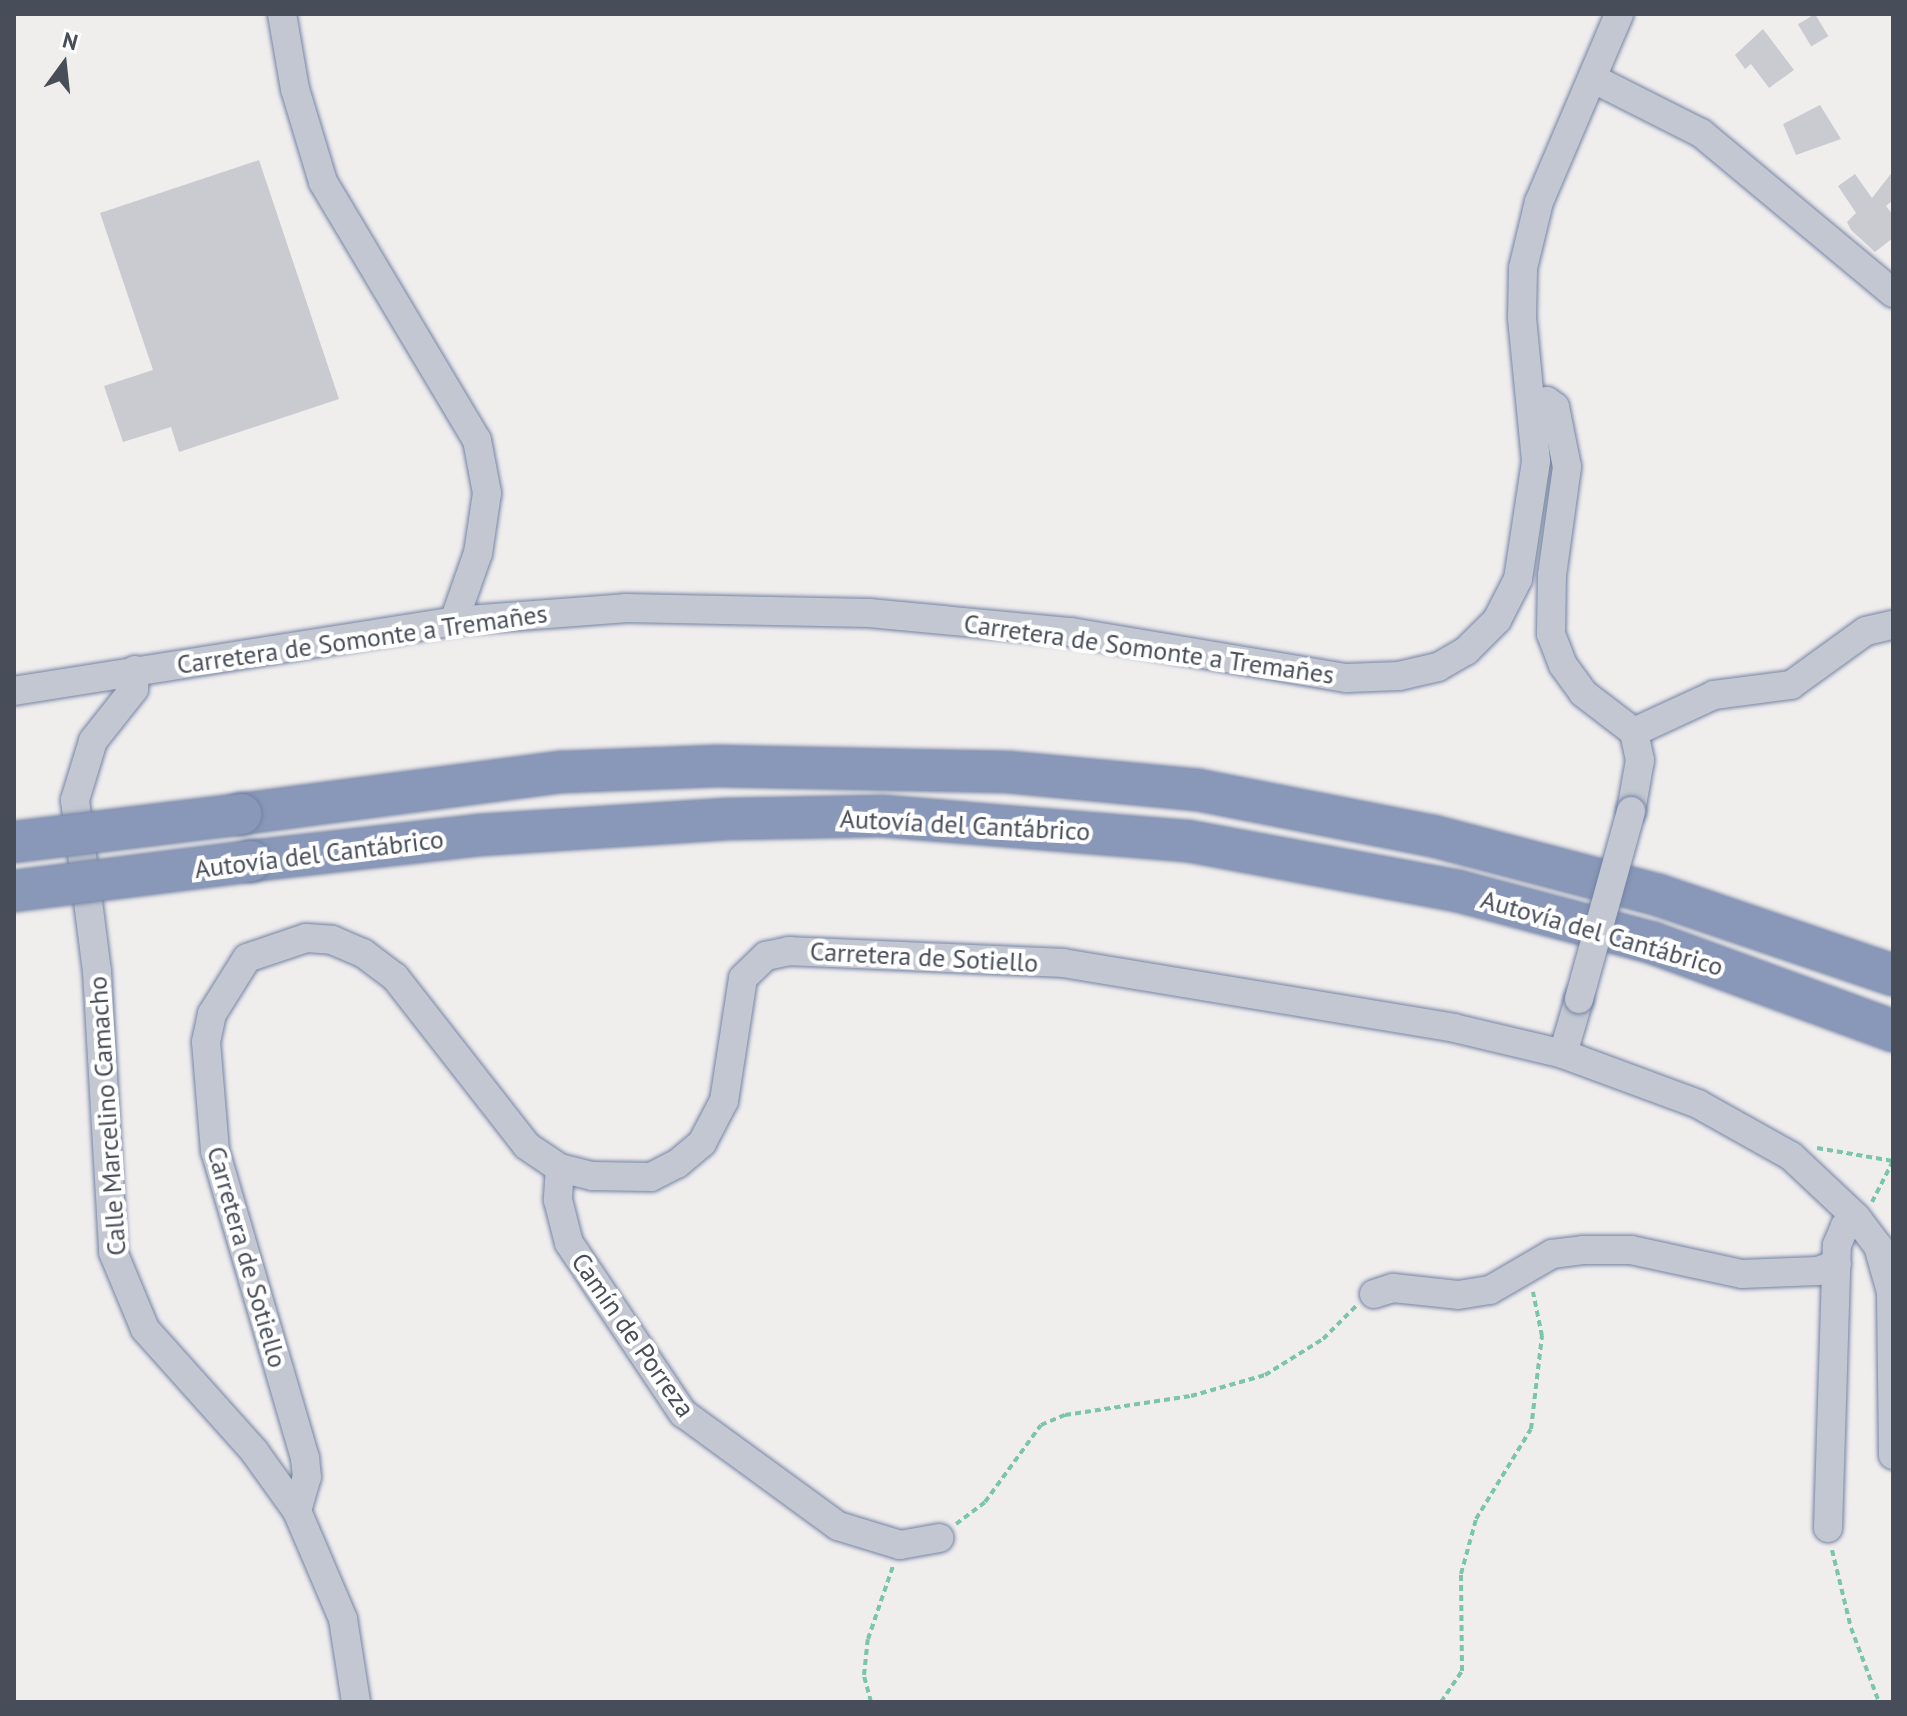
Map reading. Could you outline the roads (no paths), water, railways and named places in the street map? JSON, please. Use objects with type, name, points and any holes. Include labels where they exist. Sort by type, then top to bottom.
[{"type":"highway","name":"Autovía del Cantábrico","points":[[14,842],[561,772],[717,766],[1008,772],[1166,787],[1433,836],[1658,895],[1893,975]]},
{"type":"highway","name":"Autovía del Cantábrico","points":[[14,891],[479,835],[727,819],[882,816],[1188,841],[1458,891],[1578,923],[1767,982],[1893,1031]]},
{"type":"street","points":[[282,14],[295,89],[323,182],[477,440],[487,493],[478,553],[454,621]]},
{"type":"street","name":"Carretera de Somonte a Tremañes","points":[[14,691],[454,621],[625,608],[869,613],[1071,632],[1347,678],[1399,676],[1438,667],[1466,651],[1497,620],[1518,579],[1536,461],[1521,295],[1529,237],[1539,202],[1594,79],[1619,14]]},
{"type":"street","points":[[1594,79],[1701,133],[1893,293]]},
{"type":"street","points":[[1533,404],[1547,401],[1555,407],[1567,467],[1552,575],[1551,634],[1563,665],[1583,693],[1634,732],[1640,760],[1631,811],[1563,1054]]},
{"type":"street","points":[[1634,732],[1714,695],[1791,685],[1866,631],[1893,625]]},
{"type":"street","name":"Calle Marcelino Camacho","points":[[135,670],[134,689],[93,741],[75,800],[97,971],[113,1252],[145,1329],[254,1451],[297,1511],[343,1619],[356,1702]]},
{"type":"street","name":"Carretera de Sotiello","points":[[297,1511],[307,1477],[305,1458],[215,1151],[206,1042],[212,1014],[229,980],[247,958],[291,941],[332,940],[363,953],[416,998],[527,1146],[560,1168],[593,1176],[651,1177],[677,1164],[702,1143],[724,1101],[743,978],[766,956],[789,951],[1092,967],[1454,1028],[1563,1054],[1688,1099],[1792,1156],[1856,1217],[1878,1246],[1891,1292],[1893,1455]]},
{"type":"street","name":"Camín de Porreza","points":[[560,1168],[558,1200],[569,1243],[683,1413],[838,1526],[900,1545],[939,1538]]},
{"type":"street","points":[[1828,1528],[1837,1264],[1845,1226],[1856,1217]]},
{"type":"street","points":[[1374,1294],[1393,1288],[1458,1295],[1490,1290],[1552,1254],[1583,1250],[1631,1250],[1742,1274],[1818,1271],[1837,1264]]}]
